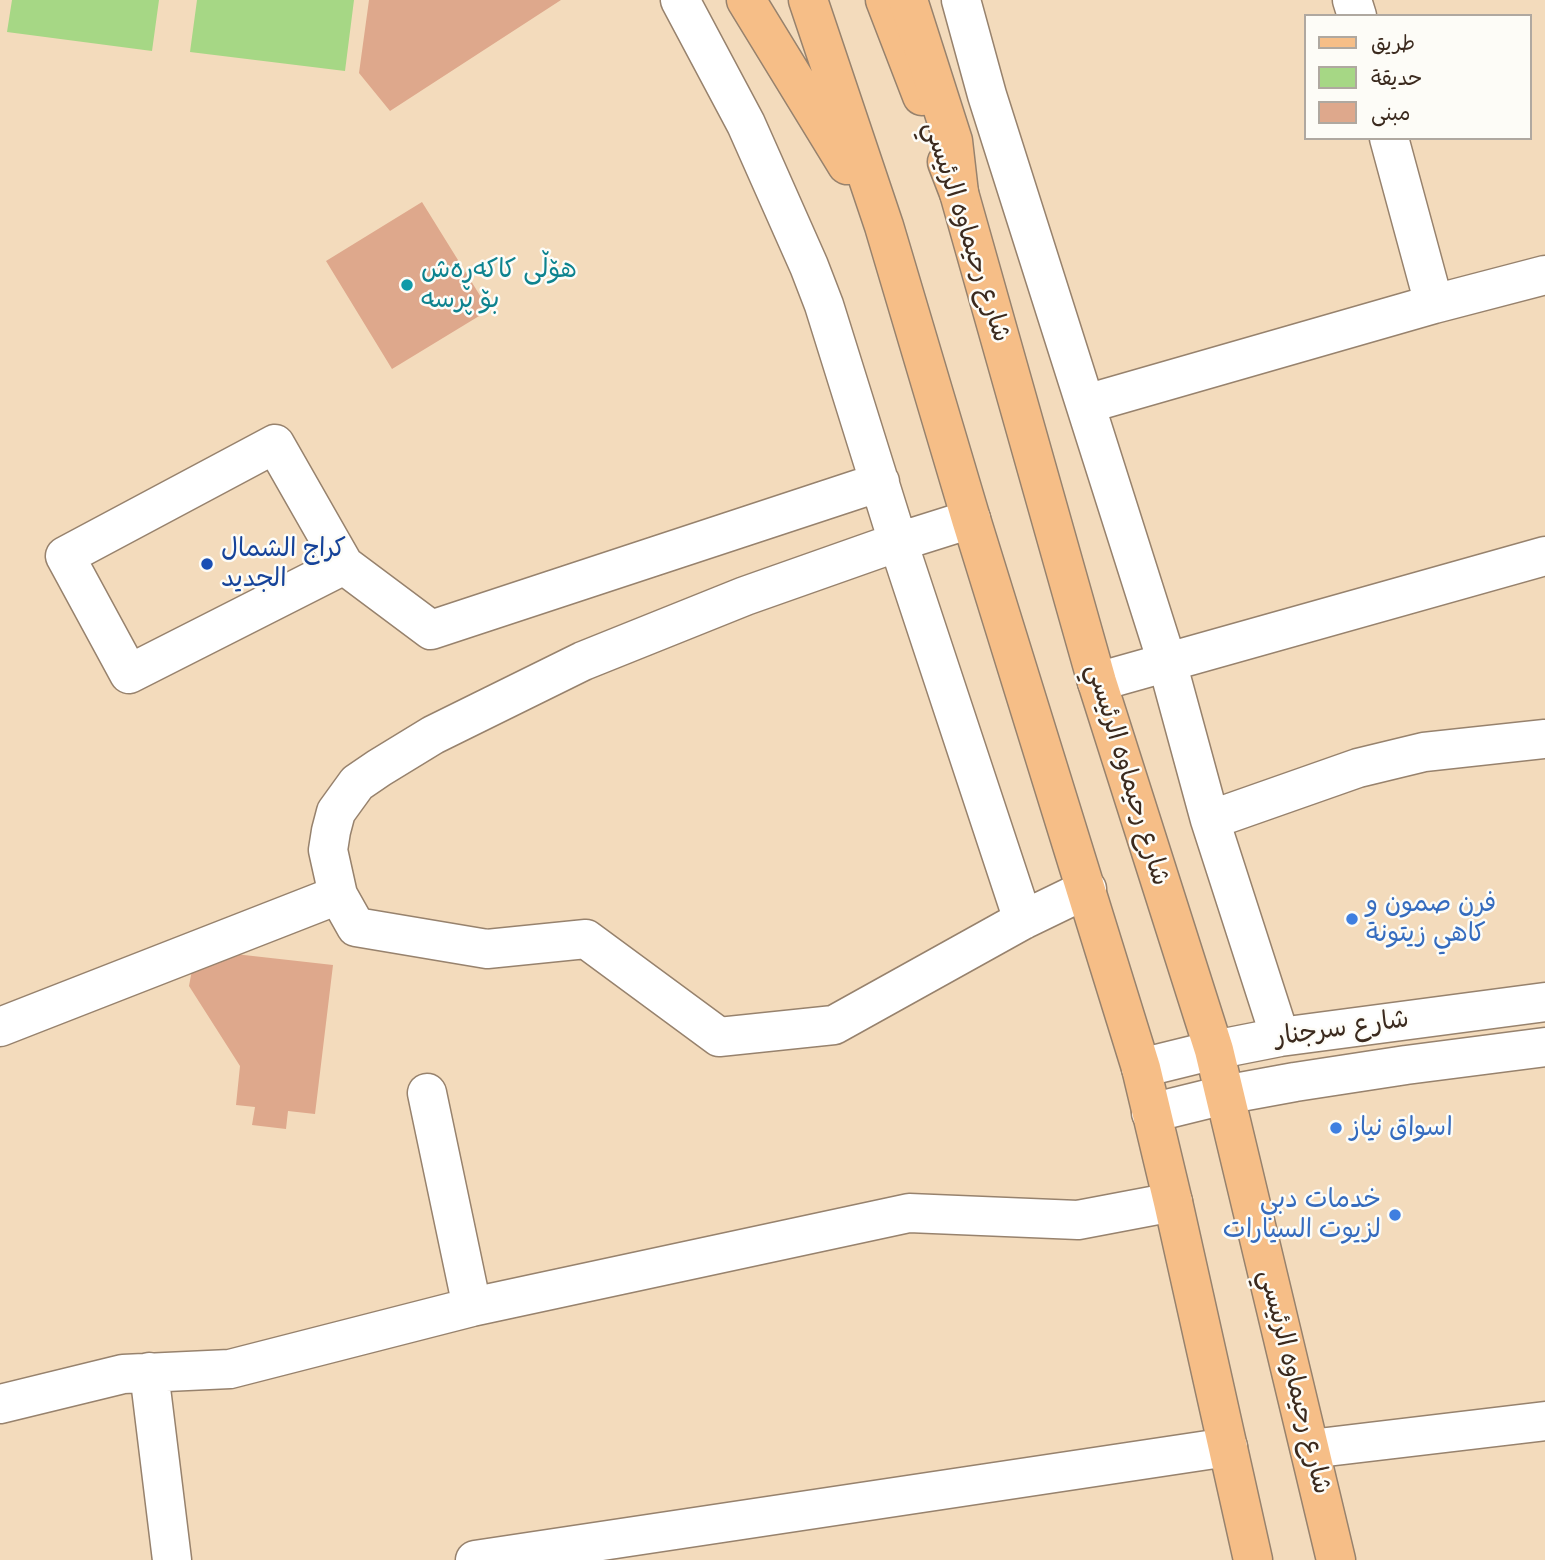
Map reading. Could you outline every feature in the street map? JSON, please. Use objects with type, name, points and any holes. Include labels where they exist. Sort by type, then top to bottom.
[{"type":"main road","points":[[746,0],[884,226]]},
{"type":"main road","points":[[808,0],[884,226],[971,519],[1141,1068],[1253,1560]]},
{"type":"main road","name":"شارع رحيماوه الرئيسي","points":[[884,0],[960,194],[1097,682],[1214,1050],[1336,1560]]},
{"type":"main road","points":[[908,0],[953,141],[960,194]]},
{"type":"street","points":[[680,0],[746,124],[809,266],[832,329],[898,542],[1023,920]]},
{"type":"street","points":[[961,0],[988,95],[1167,662],[1210,820],[1280,1037]]},
{"type":"street","points":[[1391,140],[1434,304]]},
{"type":"street","points":[[1086,404],[1434,304],[1545,275]]},
{"type":"street","points":[[344,565],[129,674],[65,556],[275,444],[344,565],[430,630],[880,482]]},
{"type":"street","points":[[971,519],[745,596],[583,662],[444,728],[357,783],[336,812],[328,850],[338,895],[356,927],[487,949],[586,939],[719,1037],[834,1025],[1023,920],[1087,889]]},
{"type":"street","points":[[1097,682],[1545,556]]},
{"type":"street","points":[[1210,820],[1358,768],[1398,758],[1424,752],[1545,739]]},
{"type":"street","points":[[0,1027],[338,895]]},
{"type":"street","name":"شارع سرجنار","points":[[1141,1068],[1280,1037],[1545,1002]]},
{"type":"street","name":"شارع سرجنار","points":[[1151,1113],[1224,1095],[1294,1082],[1545,1047]]},
{"type":"street","points":[[427,1093],[472,1307]]},
{"type":"street","points":[[0,1404],[123,1374],[230,1369],[472,1307],[909,1213],[1078,1220],[1173,1202]]},
{"type":"street","points":[[149,1372],[172,1560]]},
{"type":"street","points":[[1310,1449],[1545,1421]]},
{"type":"street","points":[[475,1560],[1228,1447]]},
{"type":"green space","points":[[12,0],[159,0],[152,51],[7,32]]},
{"type":"green space","points":[[197,0],[354,0],[345,71],[190,52]]},
{"type":"building","points":[[369,0],[561,0],[390,111],[359,73]]},
{"type":"building","name":"هۆڵی کاکەڕەش بۆ پرسە","points":[[422,202],[489,310],[392,369],[326,261]]},
{"type":"building","points":[[235,954],[333,965],[315,1114],[288,1111],[286,1129],[252,1125],[255,1107],[236,1105],[240,1066],[189,986],[192,970]]},
{"type":"place","name":"هۆڵی کاکەڕەش بۆ پرسە","points":[[407,285]]},
{"type":"place","name":"كراج الشمال الجديد","points":[[207,564]]},
{"type":"place","name":"فرن صمون و كاهي زيتونة","points":[[1352,919]]},
{"type":"place","name":"اسواق نياز","points":[[1336,1128]]},
{"type":"place","name":"خدمات دبي لزيوت السيارات","points":[[1395,1215]]}]
